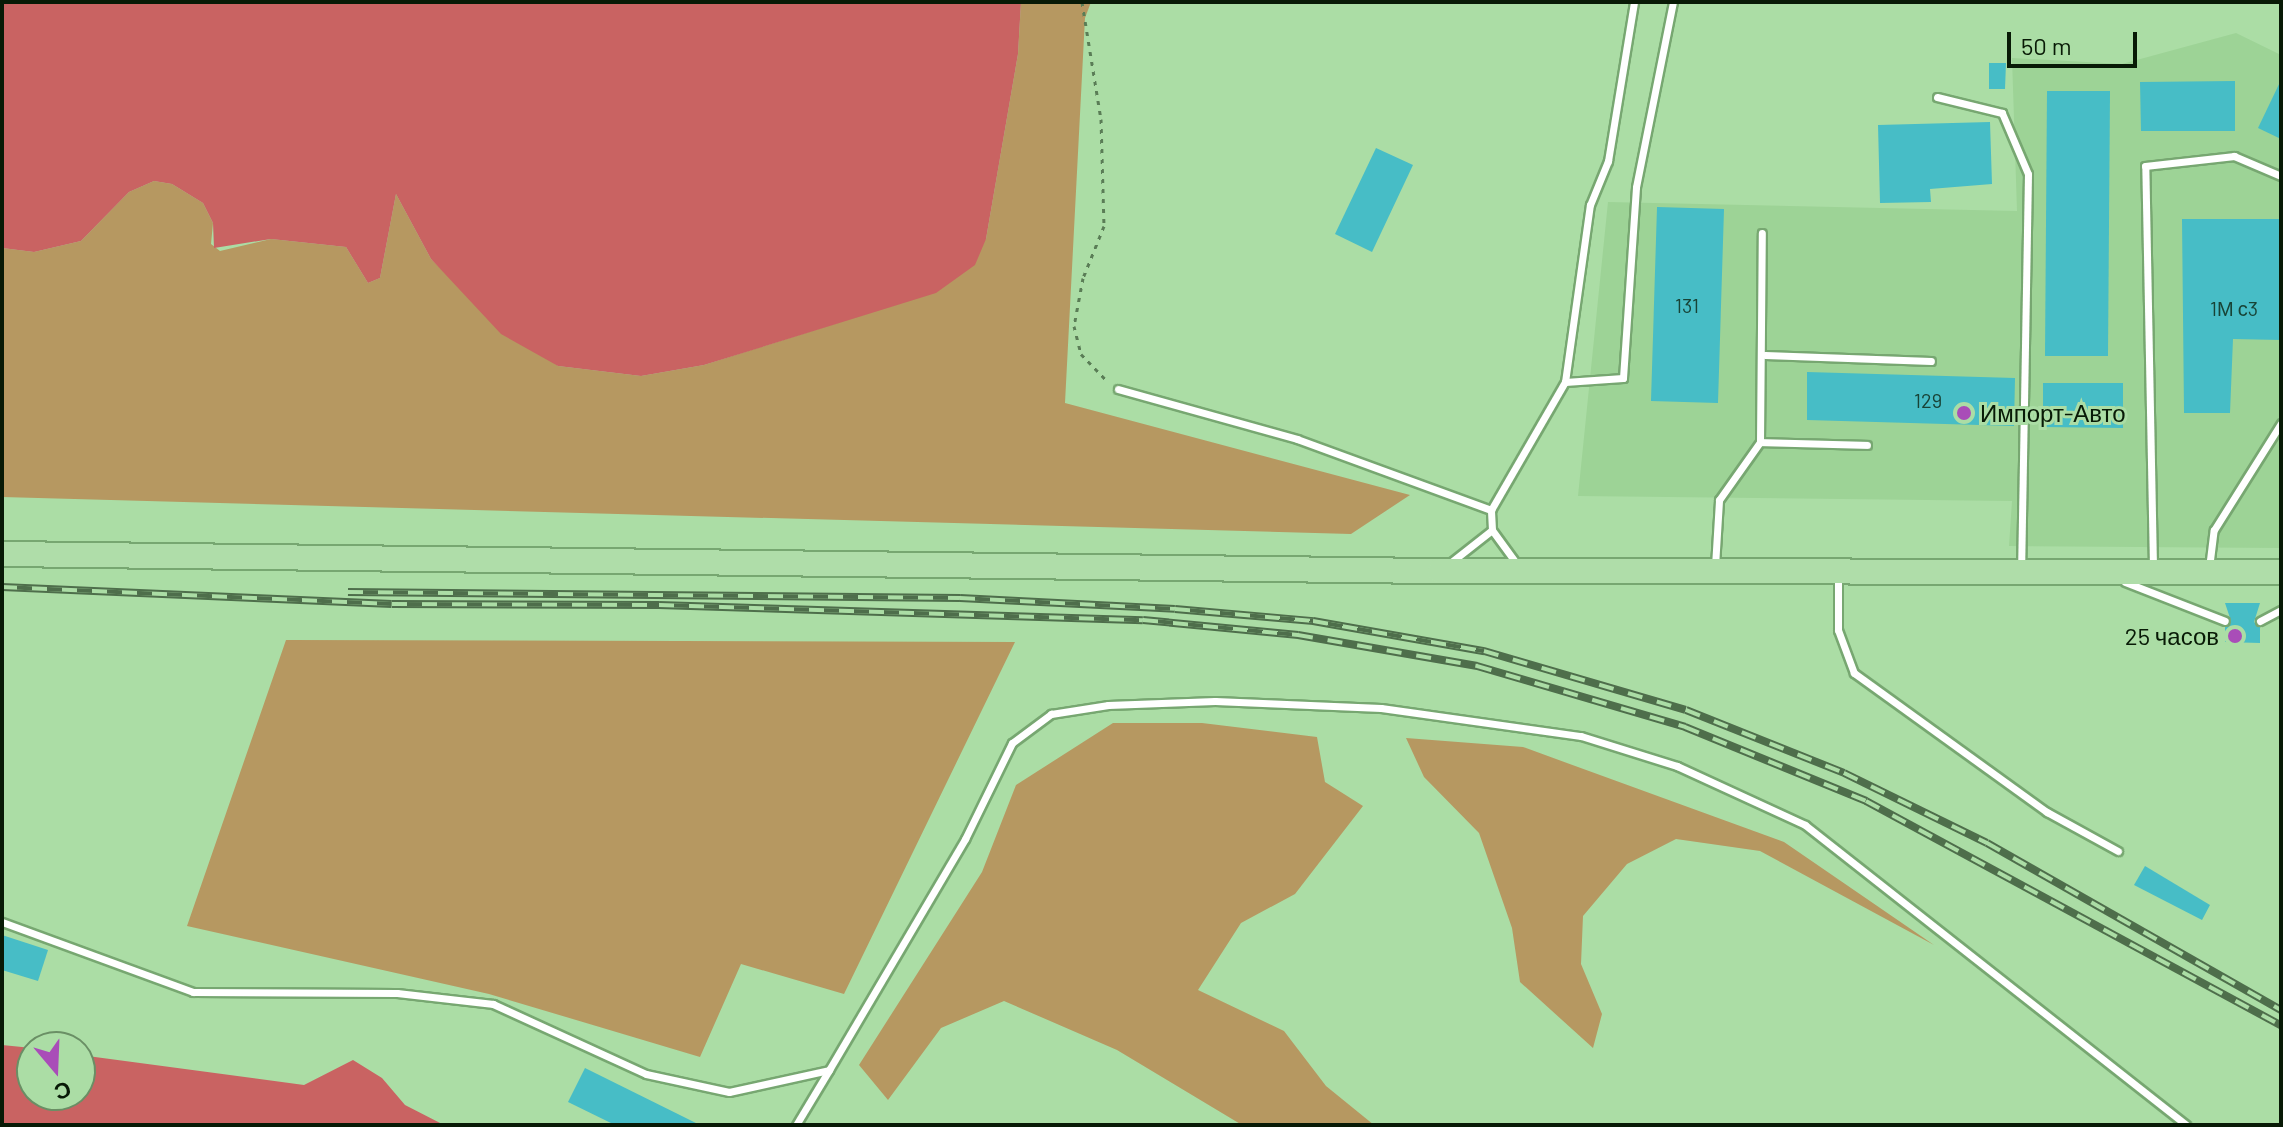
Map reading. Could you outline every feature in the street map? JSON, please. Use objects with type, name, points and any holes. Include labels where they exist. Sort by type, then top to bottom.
[{"type":"main road","points":[[11,554],[1522,572],[2281,572]]},
{"type":"lane","points":[[1522,572],[1492,530],[1491,510],[1565,382],[1590,205],[1608,161],[1634,2]]},
{"type":"lane","points":[[1565,382],[1623,378],[1636,187],[1673,2]]},
{"type":"lane","points":[[1937,97],[2002,113],[2028,174],[2021,573]]},
{"type":"lane","points":[[2153,573],[2145,166],[2234,156],[2281,176]]},
{"type":"lane","points":[[1715,573],[1719,500],[1760,442],[1765,355],[1762,233]]},
{"type":"lane","points":[[1765,355],[1931,361]]},
{"type":"lane","points":[[1118,389],[1297,439],[1491,510]]},
{"type":"lane","points":[[2208,574],[2214,530],[2281,423]]},
{"type":"lane","points":[[1760,442],[1867,445]]},
{"type":"lane","points":[[1440,571],[1492,530]]},
{"type":"lane","points":[[1838,572],[1838,630],[1854,673],[2047,812],[2118,851]]},
{"type":"lane","points":[[2100,572],[2225,621]]},
{"type":"lane","points":[[2260,621],[2281,610]]},
{"type":"lane","points":[[796,1125],[965,839],[1012,743],[1051,714],[1108,705],[1230,701],[1381,708],[1581,736],[1677,766],[1805,825],[2186,1125]]},
{"type":"lane","points":[[2,922],[193,992],[397,993],[493,1004],[646,1074],[729,1092],[829,1070]]},
{"type":"path","points":[[1082,2],[1101,119],[1105,199],[1104,226],[1083,278],[1074,326],[1081,354],[1118,389]]},
{"type":"shaded area","points":[[2,2],[1021,2],[1018,54],[986,239],[975,265],[936,293],[704,365],[641,376],[558,366],[501,334],[431,259],[396,194],[380,278],[368,283],[346,247],[271,239],[214,248],[213,223],[203,203],[172,184],[154,181],[129,192],[81,241],[34,252],[2,248]]},
{"type":"shaded area","points":[[1021,2],[1091,2],[1085,18],[1065,403],[1410,495],[1351,534],[2,497],[2,248],[34,252],[81,241],[129,192],[154,181],[172,184],[203,203],[213,223],[211,244],[220,251],[271,239],[346,247],[368,283],[380,278],[396,194],[431,259],[464,292],[558,366],[641,376],[704,365],[878,310],[986,239],[1018,54]]},
{"type":"shaded area","points":[[2236,33],[2281,55],[2281,548],[2009,546],[2012,501],[1578,496],[1608,202],[2017,211],[2012,58],[2122,64]]},
{"type":"shaded area","points":[[286,640],[1015,642],[844,994],[741,964],[700,1057],[489,994],[187,926]]},
{"type":"shaded area","points":[[1113,723],[1202,723],[1317,737],[1325,782],[1363,806],[1295,894],[1241,923],[1198,990],[1284,1031],[1326,1086],[1374,1125],[1242,1125],[1117,1050],[1004,1001],[941,1028],[888,1100],[859,1065],[982,872],[1016,785]]},
{"type":"shaded area","points":[[1406,738],[1523,747],[1784,842],[1934,945],[1760,851],[1676,839],[1627,864],[1583,916],[1581,964],[1602,1014],[1593,1048],[1520,982],[1512,928],[1479,833],[1424,777]]},
{"type":"shaded area","points":[[2,1045],[16,1046],[16,1111],[96,1111],[96,1057],[304,1085],[353,1060],[382,1078],[405,1105],[444,1125],[2,1125]]},
{"type":"building","points":[[1989,63],[2006,63],[2005,89],[1989,89]]},
{"type":"building","points":[[2281,80],[2281,139],[2258,128]]},
{"type":"building","points":[[2235,81],[2235,131],[2141,131],[2140,82]]},
{"type":"building","points":[[2047,91],[2110,91],[2108,356],[2045,356]]},
{"type":"building","points":[[1990,122],[1992,184],[1930,189],[1931,202],[1880,203],[1878,125]]},
{"type":"building","points":[[1376,148],[1413,165],[1372,252],[1335,234]]},
{"type":"building","points":[[1657,207],[1724,209],[1718,403],[1651,401]]},
{"type":"building","points":[[2182,219],[2281,219],[2281,340],[2233,339],[2230,413],[2184,413]]},
{"type":"building","points":[[1807,372],[2015,378],[2014,426],[1807,420]]},
{"type":"building","points":[[2043,383],[2123,383],[2123,428],[2043,427]]},
{"type":"building","points":[[2225,603],[2260,603],[2254,622],[2260,627],[2260,643],[2225,642],[2225,627],[2231,621]]},
{"type":"building","points":[[2145,866],[2210,905],[2202,920],[2134,885]]},
{"type":"building","points":[[2,935],[48,950],[38,981],[2,970]]},
{"type":"building","points":[[585,1068],[700,1125],[615,1125],[568,1102]]},
{"type":"railway","points":[[2,587],[392,604],[659,605],[1143,620],[1298,635],[1477,666],[1685,727],[1866,801],[2281,1025]]},
{"type":"railway","points":[[348,592],[960,598],[1175,609],[1313,621],[1484,651],[1686,710],[1844,773],[1987,843],[2281,1010]]},
{"type":"place","name":"Импорт-Авто","points":[[1964,413]]},
{"type":"place","name":"25 часов","points":[[2235,636]]}]
